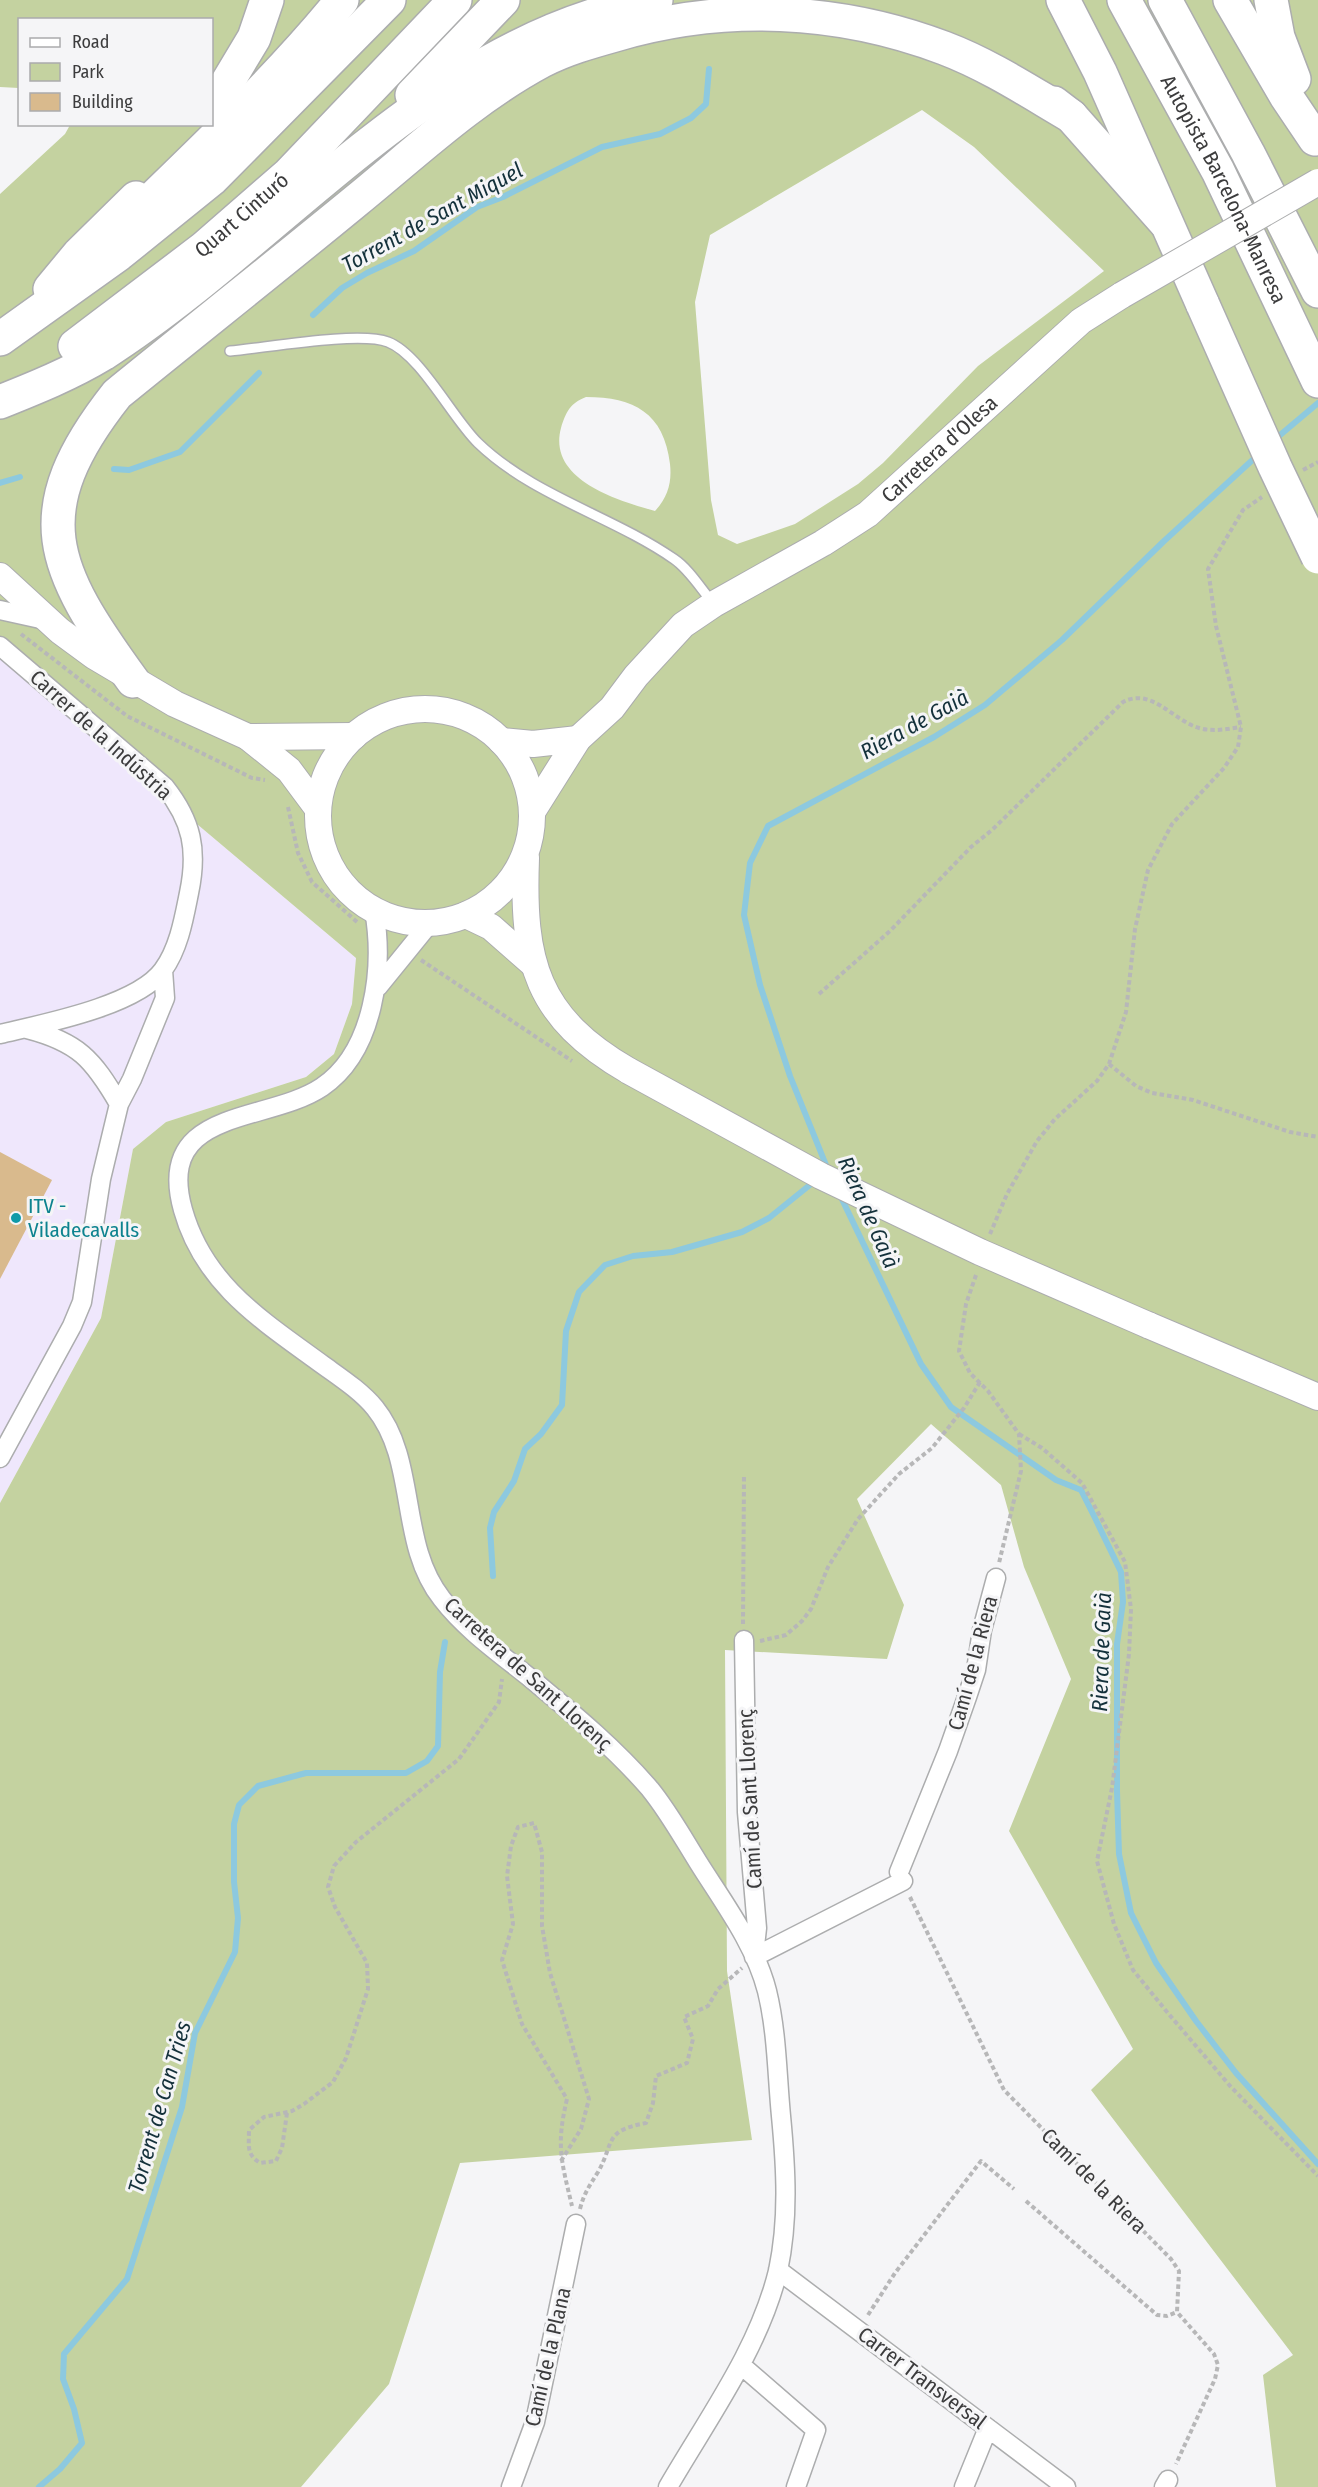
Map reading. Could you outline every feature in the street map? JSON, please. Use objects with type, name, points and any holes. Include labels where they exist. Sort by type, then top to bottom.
[{"type":"highway","points":[[213,106],[254,38],[267,0]]},
{"type":"highway","points":[[71,288],[114,236],[243,107],[342,0]]},
{"type":"highway","points":[[11,332],[119,254],[212,179],[389,0]]},
{"type":"highway","name":"Quart Cinturó","points":[[0,401],[204,248],[289,174],[455,0]]},
{"type":"highway","points":[[361,149],[503,0]]},
{"type":"highway","points":[[0,401],[62,377],[103,354],[218,270],[361,149],[452,84],[519,44],[622,6],[656,0]]},
{"type":"highway","points":[[813,0],[893,17],[938,32],[1008,67],[1071,116],[1165,222]]},
{"type":"highway","points":[[1063,0],[1100,72],[1275,467],[1318,557]]},
{"type":"highway","name":"Autopista Barcelona-Manresa","points":[[1124,0],[1218,171],[1266,277],[1318,381]]},
{"type":"highway","name":"Autopista Barcelona-Manresa","points":[[1165,0],[1318,291]]},
{"type":"highway","points":[[1230,0],[1286,96],[1317,142]]},
{"type":"highway","points":[[1271,0],[1278,37],[1317,142]]},
{"type":"highway","points":[[133,681],[101,637],[76,593],[58,546],[59,502],[74,456],[93,424],[117,394],[360,198],[426,140],[473,104],[543,61],[589,42],[640,27],[698,16],[772,12],[848,21],[944,48],[983,65],[1071,116]]},
{"type":"highway","points":[[11,332],[79,254],[133,202],[198,126]]},
{"type":"street","name":"Carretera d'Olesa","points":[[532,812],[578,739],[612,708],[662,645],[683,625],[714,604],[823,543],[868,514],[1081,321],[1318,182]]},
{"type":"street","points":[[0,576],[49,621],[94,656],[175,704],[248,737],[289,770],[318,809]]},
{"type":"street","points":[[0,610],[49,621]]},
{"type":"street","name":"Carrer de la Indústria","points":[[0,646],[152,775],[178,803],[194,843],[194,869],[182,930],[163,970]]},
{"type":"street","points":[[527,849],[515,874],[504,889],[466,915],[430,922],[402,920],[374,910],[348,890],[332,869],[322,844],[318,809],[329,769],[337,754],[354,736],[391,715],[408,711],[450,712],[474,721],[501,741],[517,762],[525,778],[532,812],[527,849],[525,898],[532,963]]},
{"type":"street","points":[[248,737],[354,736]]},
{"type":"street","points":[[501,741],[533,744],[578,739]]},
{"type":"street","name":"Carretera de Sant Llorenç","points":[[374,910],[379,945],[376,991],[355,1049],[338,1074],[310,1094],[225,1121],[199,1134],[180,1166],[178,1190],[187,1222],[207,1261],[225,1288],[251,1312],[350,1384],[375,1409],[383,1420],[400,1467],[413,1534],[424,1571],[453,1611],[590,1729],[652,1792],[721,1899],[754,1957],[766,1988],[778,2052],[788,2181],[778,2270],[741,2365],[668,2487]]},
{"type":"street","points":[[466,915],[491,927],[532,963],[562,1020],[593,1048],[629,1071],[821,1176],[980,1252],[1318,1397]]},
{"type":"street","name":"Carretera de Sant Llorenç","points":[[376,991],[430,922]]},
{"type":"street","points":[[0,1034],[116,1001],[141,988],[163,970]]},
{"type":"street","points":[[0,1458],[72,1326],[82,1302],[101,1179],[119,1104],[132,1079],[165,998],[163,970]]},
{"type":"street","points":[[24,1029],[56,1036],[80,1051],[102,1074],[119,1104]]},
{"type":"street","name":"Camí de la Riera","points":[[901,1876],[976,1670],[982,1630],[996,1578]]},
{"type":"street","name":"Camí de Sant Llorenç","points":[[744,1640],[747,1812],[757,1928],[754,1957]]},
{"type":"street","points":[[754,1957],[901,1876]]},
{"type":"street","name":"Camí de la Plana","points":[[511,2487],[535,2422],[576,2224]]},
{"type":"street","name":"Carrer Transversal","points":[[778,2270],[1066,2487]]},
{"type":"street","points":[[741,2365],[816,2430],[796,2487]]},
{"type":"street","points":[[964,2487],[988,2428]]},
{"type":"lane","points":[[230,351],[366,338],[390,342],[413,363],[477,443],[509,468],[544,489],[675,560],[714,604]]},
{"type":"path","points":[[1300,471],[1318,462]]},
{"type":"path","points":[[989,1237],[1007,1194],[1037,1141],[1055,1119],[1097,1081],[1109,1064],[1126,1012],[1135,929],[1148,870],[1172,825],[1224,768],[1238,747],[1241,727],[1216,626],[1208,569],[1243,510],[1272,490]]},
{"type":"path","points":[[15,629],[68,673],[141,725],[252,778],[268,780]]},
{"type":"path","points":[[819,994],[890,931],[971,847],[992,830],[1123,702],[1136,696],[1149,699],[1177,718],[1201,729],[1220,730],[1241,727]]},
{"type":"path","points":[[286,800],[298,854],[312,882],[360,926],[365,939],[379,945]]},
{"type":"path","points":[[404,954],[418,958],[579,1065],[593,1048]]},
{"type":"path","points":[[1109,1064],[1136,1086],[1152,1093],[1193,1100],[1290,1132],[1318,1137]]},
{"type":"path","points":[[977,1270],[966,1304],[958,1351],[970,1373],[980,1382],[1019,1434],[1042,1448],[1082,1483],[1125,1562],[1131,1609],[1129,1654],[1112,1788],[1097,1861],[1114,1924],[1133,1970],[1231,2087],[1318,2176]]},
{"type":"path","points":[[744,1475],[744,1640],[766,1642],[786,1635],[802,1621],[811,1609],[828,1567],[858,1519],[899,1474],[932,1448],[964,1408],[980,1382]]},
{"type":"path","points":[[996,1578],[1020,1470],[1019,1434]]},
{"type":"path","points":[[287,2113],[282,2148],[276,2161],[260,2163],[250,2157],[249,2130],[264,2117],[287,2113],[333,2082],[346,2058],[368,1989],[367,1963],[335,1907],[328,1887],[334,1866],[356,1842],[459,1758],[499,1702],[505,1658]]},
{"type":"path","points":[[561,2161],[581,2129],[589,2098],[550,1973],[542,1926],[542,1852],[534,1823],[518,1827],[511,1846],[507,1876],[513,1924],[502,1960],[522,2024],[567,2099],[559,2133],[561,2161],[576,2224]]},
{"type":"path","name":"Camí de la Riera","points":[[901,1876],[1004,2090],[1172,2259],[1179,2271],[1177,2312]]},
{"type":"path","points":[[576,2224],[585,2189],[599,2171],[610,2139],[627,2127],[646,2123],[653,2103],[656,2076],[687,2063],[693,2039],[684,2017],[708,2006],[718,1989],[754,1957]]},
{"type":"path","points":[[859,2330],[895,2273],[981,2161],[1014,2189]]},
{"type":"path","points":[[1026,2200],[1157,2315],[1167,2316],[1177,2312],[1214,2354],[1218,2365],[1215,2379],[1166,2484]]},
{"type":"shaded area","points":[[0,658],[356,958],[352,1004],[334,1054],[306,1077],[166,1122],[133,1149],[101,1318],[0,1503]]},
{"type":"green space","points":[[0,0],[1318,0],[1318,2487],[1276,2487],[1263,2375],[1293,2355],[1091,2090],[1133,2049],[1009,1831],[1071,1679],[1024,1567],[1001,1485],[931,1424],[857,1499],[904,1605],[887,1659],[725,1650],[727,1971],[752,2140],[460,2163],[389,2384],[301,2487],[0,2487],[0,1503],[101,1318],[133,1149],[166,1122],[306,1077],[334,1054],[352,1004],[356,958],[0,658],[0,194],[65,134],[69,126],[213,126],[213,18],[18,18],[18,88],[0,87]],"holes":[[[922,110],[974,147],[1104,271],[978,366],[883,463],[858,484],[795,524],[737,544],[718,535],[711,500],[695,302],[710,235]],[[581,399],[619,400],[644,411],[661,432],[667,446],[670,477],[666,495],[655,511],[623,501],[589,485],[575,474],[565,461],[560,446],[561,428],[567,413],[572,405]]]},
{"type":"building","name":"ITV - Viladecavalls","points":[[0,1152],[52,1180],[0,1279]]},
{"type":"waterway","name":"Torrent de Sant Miquel","points":[[313,315],[342,288],[367,273],[414,251],[477,207],[503,197],[602,147],[660,134],[691,118],[706,104],[709,69]]},
{"type":"waterway","name":"Torrent de Sant Miquel","points":[[114,469],[129,470],[180,452],[259,373]]},
{"type":"waterway","name":"Riera de Gaià","points":[[1273,441],[1318,403]]},
{"type":"waterway","name":"Riera de Gaià","points":[[828,1170],[790,1076],[760,985],[744,915],[750,863],[768,826],[934,737],[985,705],[1062,640],[1163,542],[1259,454]]},
{"type":"waterway","name":"Torrent de Sant Miquel","points":[[0,483],[20,477]]},
{"type":"waterway","name":"Torrent de Can Tries","points":[[493,1576],[490,1528],[494,1512],[514,1481],[525,1449],[541,1434],[562,1405],[566,1331],[579,1292],[605,1265],[633,1256],[672,1252],[742,1232],[769,1218],[816,1180]]},
{"type":"waterway","name":"Riera de Gaià","points":[[839,1193],[921,1364],[951,1407],[1056,1480],[1081,1490],[1095,1518],[1121,1572],[1123,1602],[1117,1644],[1117,1791],[1119,1854],[1131,1913],[1156,1963],[1196,2021],[1236,2073],[1318,2164]]},
{"type":"waterway","name":"Torrent de Can Tries","points":[[39,2487],[60,2469],[82,2443],[74,2409],[63,2379],[64,2354],[127,2279],[182,2107],[195,2033],[235,1952],[238,1918],[234,1882],[234,1824],[239,1805],[258,1786],[306,1773],[406,1773],[427,1761],[438,1746],[440,1672],[445,1642]]},
{"type":"place","name":"ITV - Viladecavalls","points":[[16,1218]]}]
